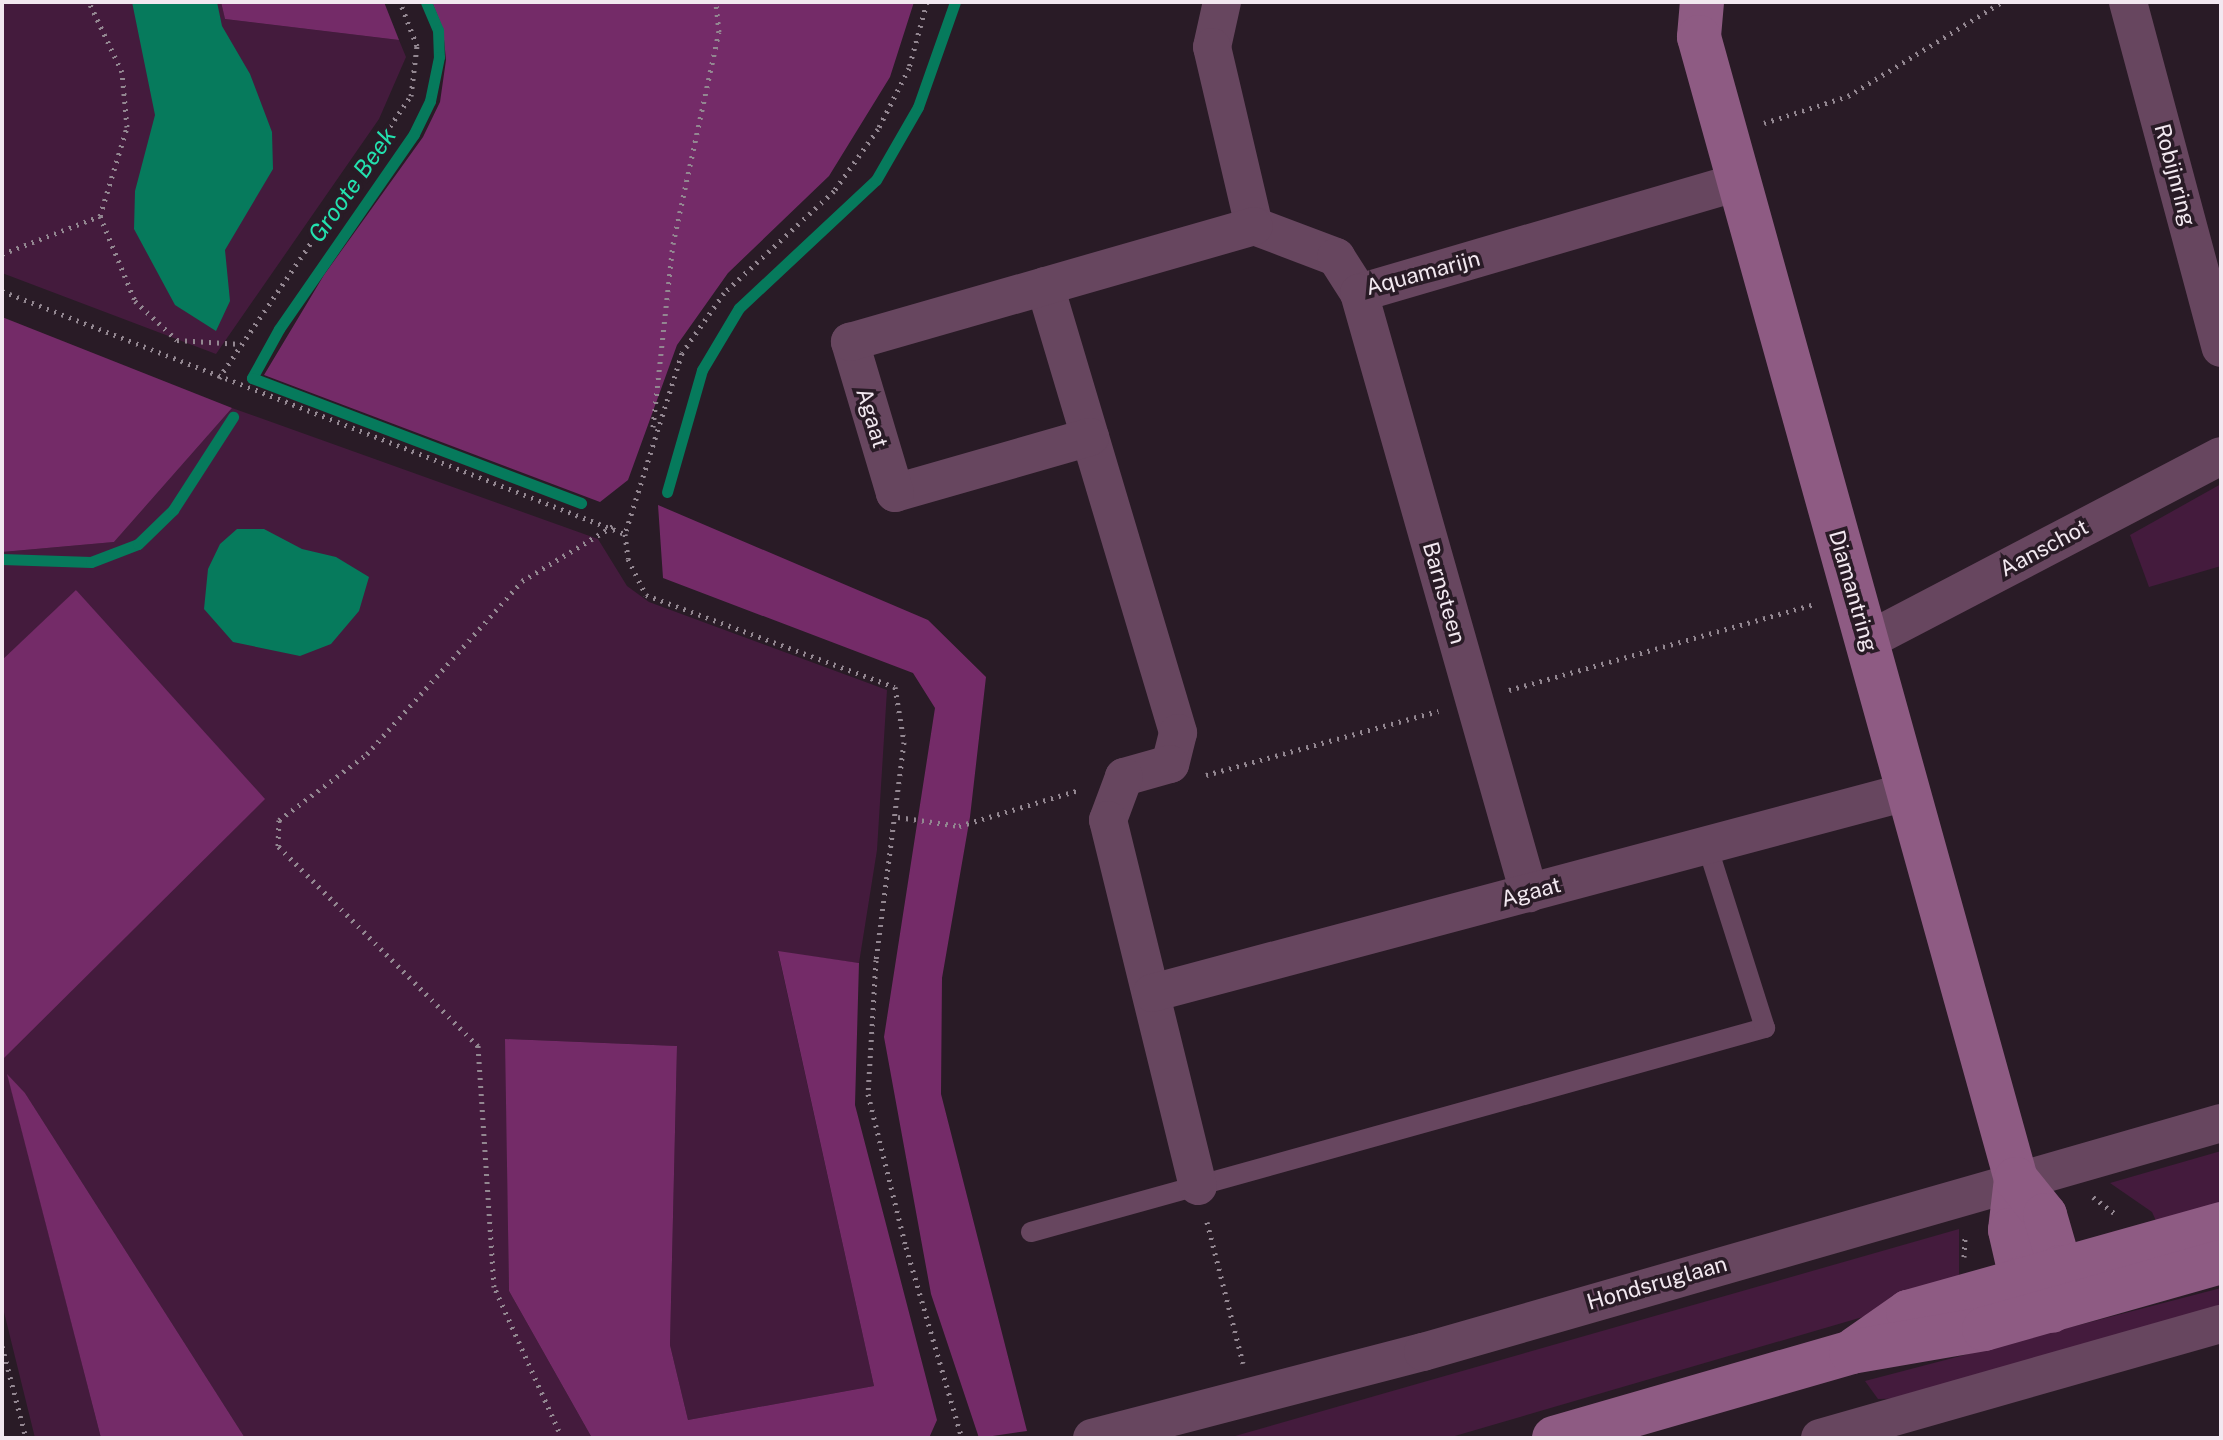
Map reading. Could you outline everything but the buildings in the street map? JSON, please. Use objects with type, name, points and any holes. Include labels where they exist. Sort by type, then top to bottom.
[{"type":"street","points":[[1222,2],[1212,47],[1254,226]]},
{"type":"street","name":"Diamantring","points":[[1702,2],[1699,37],[1725,136],[2016,1179],[2045,1215],[2040,1273],[2052,1311]]},
{"type":"street","name":"Robijnring","points":[[2128,2],[2221,348]]},
{"type":"street","name":"Aquamarijn","points":[[1254,226],[1336,257],[1359,293],[1738,182]]},
{"type":"street","name":"Agaat","points":[[1090,437],[895,493],[850,342],[1254,226]]},
{"type":"street","points":[[1045,286],[1178,733],[1170,764],[1124,777],[1108,820],[1198,1186]]},
{"type":"street","name":"Barnsteen","points":[[1359,293],[1529,893]]},
{"type":"street","name":"Aanschot","points":[[1867,641],[2221,456]]},
{"type":"street","name":"Agaat","points":[[1152,993],[1910,791]]},
{"type":"street","name":"Hondsruglaan","points":[[1092,1438],[1423,1352],[2016,1179],[2221,1123]]},
{"type":"street","points":[[1851,1352],[1908,1312],[2221,1224]]},
{"type":"street","points":[[1554,1438],[1851,1352],[1912,1345],[2052,1311],[2221,1262]]},
{"type":"street","points":[[1820,1438],[2221,1324]]},
{"type":"lane","points":[[1031,1232],[1765,1028],[1707,845]]},
{"type":"path","points":[[89,2],[122,72],[127,127],[100,216],[135,301],[177,340],[241,344]]},
{"type":"path","points":[[218,378],[411,96],[417,46],[400,2]]},
{"type":"path","points":[[652,436],[657,355],[673,244],[719,32],[716,2]]},
{"type":"path","points":[[927,2],[909,68],[878,129],[834,191],[724,293],[682,353],[652,436],[625,534],[628,559],[646,595],[895,687],[904,742],[898,817],[876,960],[868,1094],[906,1247],[962,1438]]},
{"type":"path","points":[[1725,136],[1848,96],[2002,2]]},
{"type":"path","points":[[2,254],[100,216]]},
{"type":"path","points":[[2,291],[218,378],[613,526],[625,534]]},
{"type":"path","points":[[562,1438],[494,1287],[478,1046],[278,846],[279,820],[367,754],[522,581],[613,526]]},
{"type":"path","points":[[898,817],[959,826],[1124,777]]},
{"type":"path","points":[[1198,1186],[1252,1395]]},
{"type":"path","points":[[2,1346],[26,1438]]},
{"type":"shaded area","points":[[2,2],[221,2],[225,19],[399,40],[406,57],[379,119],[216,354],[2,273]]},
{"type":"shaded area","points":[[132,2],[217,2],[222,26],[250,74],[272,132],[273,169],[225,250],[230,301],[216,331],[175,305],[134,229],[135,191],[155,115]]},
{"type":"shaded area","points":[[221,2],[384,2],[399,40],[225,19]]},
{"type":"shaded area","points":[[432,2],[914,2],[890,77],[829,176],[728,273],[677,345],[628,480],[600,502],[264,375],[324,275],[423,137],[440,102],[446,60],[443,29]]},
{"type":"shaded area","points":[[2,317],[232,408],[114,542],[2,552]]},
{"type":"shaded area","points":[[232,408],[598,539],[627,586],[649,602],[887,690],[877,850],[859,963],[778,952],[874,1386],[688,1420],[670,1345],[677,1046],[506,1039],[509,1291],[592,1438],[245,1438],[25,1093],[8,1076],[101,1438],[35,1438],[2,1304],[2,1056],[77,590],[2,660],[2,552],[114,542]]},
{"type":"shaded area","points":[[2221,484],[2221,566],[2149,587],[2130,535]]},
{"type":"shaded area","points":[[658,505],[928,620],[986,677],[970,817],[942,978],[941,1094],[1027,1431],[979,1438],[931,1294],[884,1037],[935,708],[913,673],[663,578]]},
{"type":"shaded area","points":[[237,529],[264,529],[302,549],[336,557],[369,577],[359,611],[331,644],[300,656],[233,642],[204,609],[208,569],[220,544]]},
{"type":"shaded area","points":[[76,590],[265,799],[3,1059],[2,660]]},
{"type":"shaded area","points":[[778,951],[859,963],[855,1105],[937,1420],[929,1438],[592,1438],[509,1291],[505,1039],[677,1046],[670,1345],[688,1420],[874,1386]]},
{"type":"shaded area","points":[[7,1074],[25,1093],[245,1438],[101,1438]]},
{"type":"shaded area","points":[[2221,1151],[2221,1216],[2161,1232],[2152,1212],[2110,1183]]},
{"type":"shaded area","points":[[1959,1229],[1959,1286],[1955,1290],[1448,1438],[1228,1438]]},
{"type":"shaded area","points":[[2221,1288],[2221,1310],[1921,1398],[1878,1399],[1865,1381]]},
{"type":"waterway","name":"Groote Beek","points":[[426,2],[438,30],[439,57],[430,101],[414,134],[279,329],[252,378],[581,503]]},
{"type":"waterway","points":[[667,492],[702,370],[739,308],[876,180],[918,107],[955,2]]},
{"type":"waterway","name":"Groote Beek","points":[[2,559],[91,562],[138,544],[173,510],[233,417]]}]
